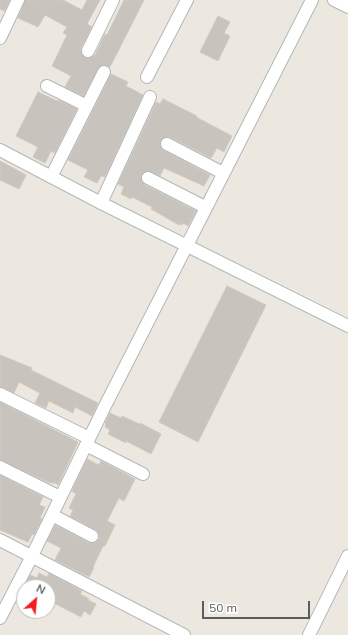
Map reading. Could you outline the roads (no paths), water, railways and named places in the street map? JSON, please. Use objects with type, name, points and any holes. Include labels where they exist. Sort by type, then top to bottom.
[{"type":"street","points":[[0,38],[18,0]]},
{"type":"street","points":[[88,51],[113,0]]},
{"type":"street","points":[[147,77],[187,0]]},
{"type":"street","points":[[0,618],[222,173],[312,0]]},
{"type":"street","points":[[334,0],[348,7]]},
{"type":"street","points":[[50,177],[104,72]]},
{"type":"street","points":[[47,86],[87,106]]},
{"type":"street","points":[[101,203],[150,97]]},
{"type":"street","points":[[167,144],[222,173]]},
{"type":"street","points":[[0,150],[186,246],[348,326]]},
{"type":"street","points":[[148,178],[205,207]]},
{"type":"street","points":[[0,394],[87,441],[143,474]]},
{"type":"street","points":[[0,467],[60,497]]},
{"type":"street","points":[[52,514],[92,536]]},
{"type":"street","points":[[0,540],[184,635]]},
{"type":"street","points":[[309,635],[348,556]]}]
